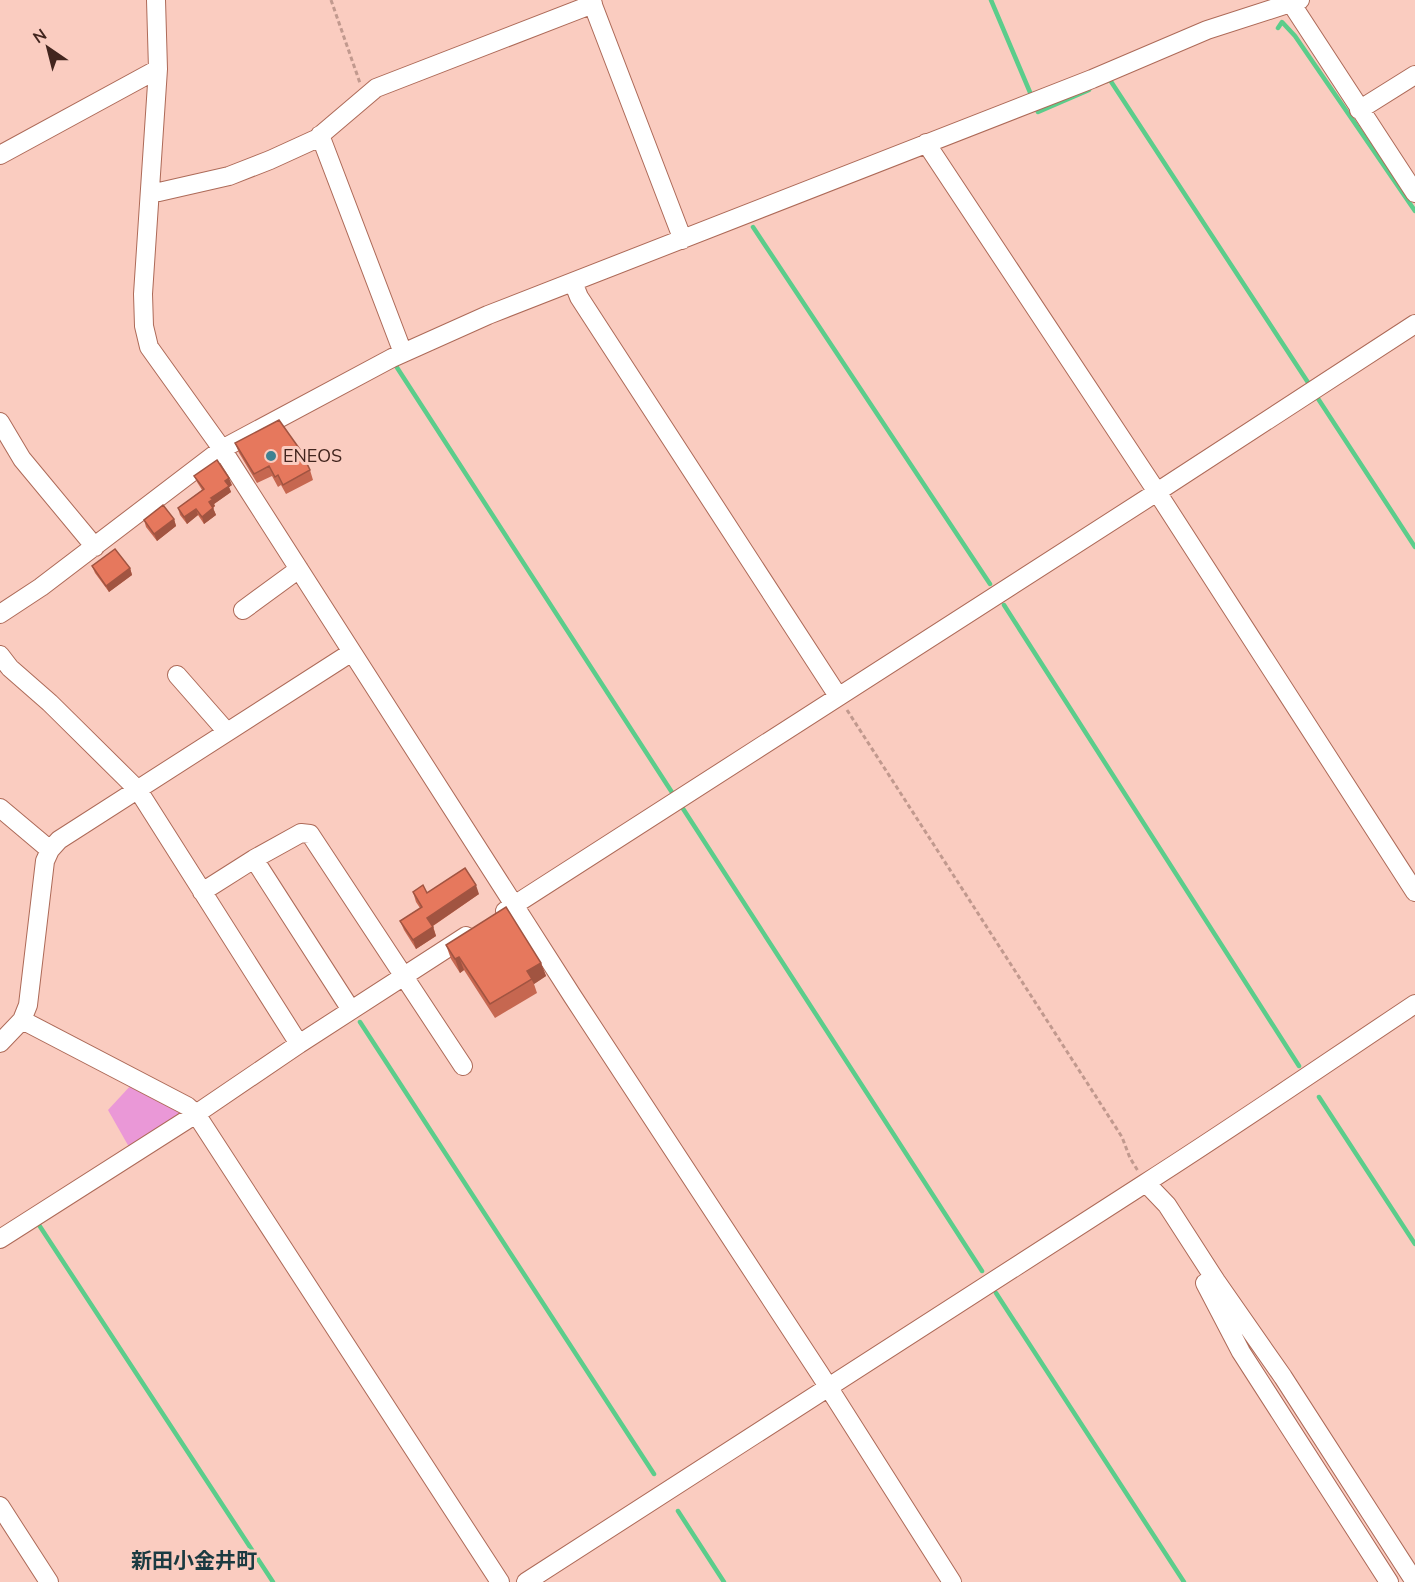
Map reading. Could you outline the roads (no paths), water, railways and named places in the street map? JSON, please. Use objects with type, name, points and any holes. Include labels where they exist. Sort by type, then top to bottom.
[{"type":"street","points":[[156,0],[158,69],[143,294],[144,326],[149,347],[222,449],[952,1582]]},
{"type":"street","points":[[0,614],[41,588],[222,449],[403,353],[488,315],[1092,78],[1207,30],[1293,1],[1359,110],[1409,172],[1415,193]]},
{"type":"street","points":[[150,192],[229,176],[270,160],[320,135],[376,88],[592,2],[682,240]]},
{"type":"street","points":[[0,155],[158,69]]},
{"type":"street","points":[[1359,110],[1415,75]]},
{"type":"street","points":[[320,135],[403,353]]},
{"type":"street","points":[[926,143],[1157,492],[1415,892]]},
{"type":"street","points":[[573,282],[579,297],[838,696]]},
{"type":"street","points":[[0,1239],[1415,324]]},
{"type":"street","points":[[0,422],[22,459],[95,547]]},
{"type":"street","points":[[243,610],[298,569]]},
{"type":"street","points":[[0,1043],[22,1020],[28,1005],[45,861],[50,850],[59,840],[352,652]]},
{"type":"street","points":[[0,655],[10,668],[50,703],[138,789],[299,1044]]},
{"type":"street","points":[[177,675],[227,732]]},
{"type":"street","points":[[0,808],[50,850]]},
{"type":"street","points":[[202,892],[301,833],[310,834],[463,1066]]},
{"type":"street","points":[[254,859],[351,1010]]},
{"type":"street","points":[[526,1582],[721,1454],[829,1388],[1146,1184],[1415,1004]]},
{"type":"street","points":[[22,1020],[186,1106],[196,1114],[500,1582]]},
{"type":"street","points":[[1146,1184],[1167,1205],[1235,1310],[1283,1377],[1415,1582]]},
{"type":"street","points":[[1146,1184],[1158,1209],[1206,1284],[1241,1352],[1389,1582]]},
{"type":"street","points":[[0,1506],[49,1582]]},
{"type":"waterway","points":[[991,0],[1032,97]]},
{"type":"waterway","points":[[1278,28],[1282,22],[1295,36],[1415,211]]},
{"type":"waterway","points":[[1107,81],[1110,80],[1311,387]]},
{"type":"waterway","points":[[1035,105],[1038,112],[1089,90]]},
{"type":"waterway","points":[[753,227],[990,584]]},
{"type":"waterway","points":[[396,366],[675,797]]},
{"type":"waterway","points":[[1315,394],[1415,547]]},
{"type":"waterway","points":[[1004,605],[1299,1066]]},
{"type":"waterway","points":[[680,804],[982,1271]]},
{"type":"waterway","points":[[360,1022],[654,1474]]},
{"type":"waterway","points":[[1319,1097],[1415,1244]]},
{"type":"waterway","points":[[39,1225],[273,1582]]},
{"type":"waterway","points":[[996,1293],[1184,1582]]},
{"type":"waterway","points":[[678,1511],[724,1582]]},
{"type":"place","name":"ENEOS","points":[[271,456]]},
{"type":"district","name":"新田小金井町","points":[[194,1561]]}]
